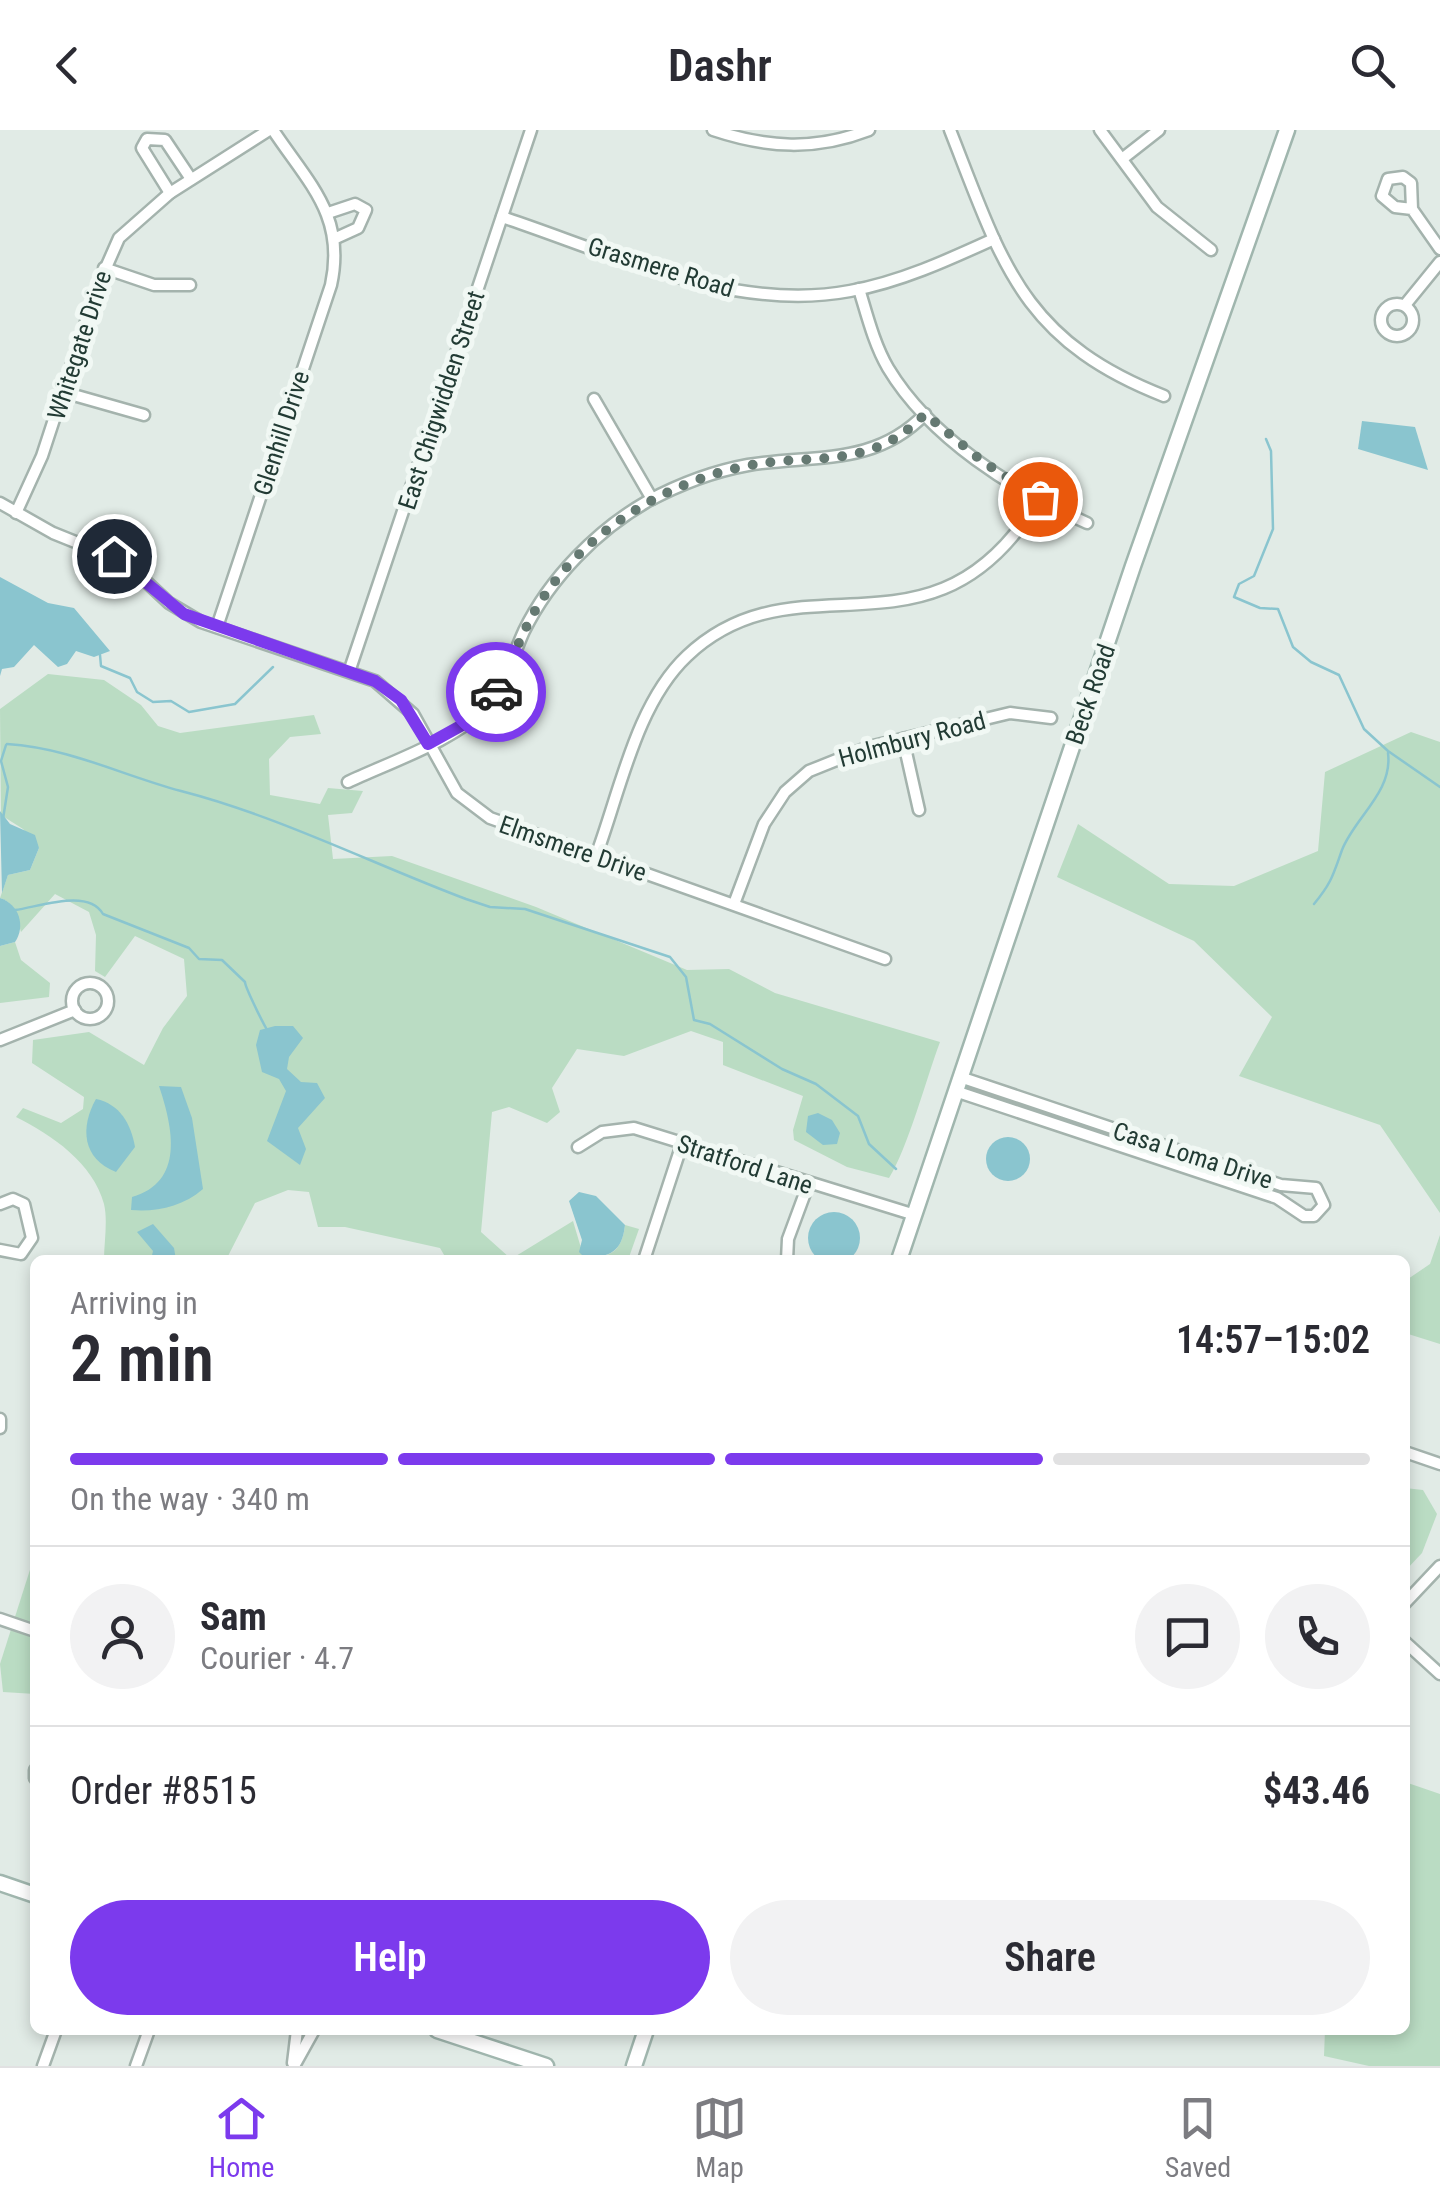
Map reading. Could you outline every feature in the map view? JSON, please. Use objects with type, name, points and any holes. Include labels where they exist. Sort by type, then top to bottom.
[{"type":"main road","name":"Beck Road","points":[[902,1255],[1286,130]]},
{"type":"main road","points":[[0,1883],[30,1892]]},
{"type":"main road","points":[[452,2035],[546,2066]]},
{"type":"main road","points":[[634,2066],[644,2035]]},
{"type":"street","name":"Whitegate Drive","points":[[16,513],[42,456],[104,268],[120,238],[170,193],[271,130]]},
{"type":"street","name":"Glenhill Drive","points":[[217,627],[331,285],[336,238],[328,214],[271,130]]},
{"type":"street","name":"East Chigwidden Street","points":[[350,669],[531,130]]},
{"type":"street","points":[[712,130],[746,140],[797,146],[822,145],[868,130]]},
{"type":"street","points":[[950,130],[1013,280],[1050,329],[1106,370],[1164,396]]},
{"type":"street","points":[[1100,130],[1170,221],[1211,250]]},
{"type":"street","points":[[1122,159],[1159,130]]},
{"type":"street","points":[[170,193],[145,158],[146,138],[166,140],[191,179]]},
{"type":"street","points":[[328,214],[355,204],[366,210],[358,228],[336,238]]},
{"type":"street","points":[[1412,209],[1440,249]]},
{"type":"street","name":"Grasmere Road","points":[[502,217],[731,290],[816,294],[859,289],[994,239]]},
{"type":"street","points":[[1405,305],[1440,262]]},
{"type":"street","points":[[104,268],[154,286],[190,285]]},
{"type":"street","points":[[859,289],[888,367],[925,414],[982,461],[1040,499],[1087,523]]},
{"type":"street","points":[[63,392],[144,415]]},
{"type":"street","points":[[594,399],[652,500]]},
{"type":"street","points":[[348,782],[428,744],[486,708],[538,606],[564,571],[606,530],[652,500],[690,482],[748,465],[833,460],[872,450],[896,439],[925,414]]},
{"type":"street","points":[[596,856],[651,706],[677,668],[702,644],[717,632],[768,613],[796,607],[883,605],[930,595],[972,576],[1002,553],[1040,499]]},
{"type":"street","name":"Elmsmere Drive","points":[[0,503],[114,556],[169,603],[217,627],[350,669],[401,700],[457,793],[490,818],[885,959]]},
{"type":"street","name":"Holmbury Road","points":[[734,904],[764,824],[785,792],[834,758],[1010,713],[1051,718]]},
{"type":"street","points":[[903,739],[918,810]]},
{"type":"street","points":[[0,1040],[74,1010]]},
{"type":"street","name":"Casa Loma Drive","points":[[958,1084],[1280,1184],[1311,1186],[1320,1191],[1324,1205],[1314,1216],[1304,1216],[1277,1198],[958,1084]]},
{"type":"street","name":"Stratford Lane","points":[[578,1146],[586,1138],[618,1127],[915,1215]]},
{"type":"street","points":[[646,1255],[682,1144]]},
{"type":"street","points":[[787,1255],[788,1238],[808,1185]]},
{"type":"street","points":[[0,1204],[12,1199],[24,1204],[32,1238],[21,1254],[0,1250]]},
{"type":"street","points":[[0,1420],[0,1428]]},
{"type":"street","points":[[1410,1454],[1440,1464]]},
{"type":"street","points":[[1410,1598],[1440,1566]]},
{"type":"street","points":[[0,1620],[30,1630]]},
{"type":"street","points":[[1410,1647],[1440,1674]]},
{"type":"street","points":[[42,2066],[54,2035]]},
{"type":"street","points":[[136,2066],[147,2035]]},
{"type":"street","points":[[293,2066],[296,2035]]},
{"type":"street","points":[[293,2066],[311,2035]]},
{"type":"green space","points":[[48,674],[104,680],[141,705],[158,726],[180,733],[314,715],[321,734],[290,737],[269,759],[270,795],[320,804],[328,788],[363,791],[352,813],[328,815],[333,859],[392,856],[536,907],[687,970],[729,969],[775,993],[940,1042],[896,1165],[889,1178],[847,1167],[794,1140],[803,1096],[723,1065],[723,1042],[691,1031],[624,1056],[577,1049],[552,1088],[560,1112],[547,1123],[509,1107],[492,1112],[481,1232],[507,1255],[444,1255],[440,1248],[345,1227],[318,1227],[309,1192],[288,1190],[255,1203],[229,1255],[104,1255],[104,1204],[91,1176],[57,1142],[16,1117],[23,1108],[61,1123],[83,1109],[84,1097],[32,1063],[33,1040],[89,1032],[144,1065],[163,1028],[187,996],[184,959],[135,936],[105,977],[95,971],[96,935],[89,912],[55,894],[21,932],[14,908],[0,898],[8,875],[30,870],[39,848],[23,829],[1,815],[0,709]]},
{"type":"green space","points":[[1411,732],[1440,742],[1440,1213],[1380,1125],[1239,1076],[1272,1017],[1194,941],[1057,877],[1078,824],[1169,884],[1234,886],[1318,851],[1325,772]]},
{"type":"green space","points":[[15,942],[21,960],[50,983],[49,997],[0,1003],[0,946]]},
{"type":"green space","points":[[573,1221],[583,1255],[518,1255]]},
{"type":"green space","points":[[625,1225],[639,1229],[630,1255],[608,1255],[621,1242]]},
{"type":"green space","points":[[1440,1235],[1440,1344],[1410,1335],[1410,1278],[1430,1264]]},
{"type":"green space","points":[[1410,1489],[1423,1490],[1437,1514],[1422,1553],[1410,1566]]},
{"type":"green space","points":[[30,1570],[30,1694],[3,1692],[0,1664]]},
{"type":"green space","points":[[1410,1784],[1440,1794],[1440,2066],[1369,2066],[1324,2056],[1325,2035],[1410,2035]]},
{"type":"water","points":[[1362,421],[1415,427],[1428,470],[1358,449]]},
{"type":"water","points":[[0,577],[48,603],[74,608],[110,651],[94,657],[76,651],[67,664],[58,667],[34,645],[14,667],[2,669],[0,676]]},
{"type":"water","points":[[0,811],[10,824],[35,835],[39,848],[30,870],[8,875],[2,893]]},
{"type":"water","points":[[0,898],[16,910],[20,929],[15,942],[0,946]]},
{"type":"water","points":[[293,1026],[303,1038],[289,1057],[287,1069],[301,1082],[317,1083],[325,1098],[298,1128],[306,1149],[300,1165],[267,1141],[286,1091],[279,1079],[262,1072],[256,1045],[260,1030]]},
{"type":"water","points":[[159,1086],[181,1087],[192,1118],[203,1189],[169,1207],[131,1210],[132,1197],[149,1190],[168,1166],[171,1136]]},
{"type":"water","points":[[96,1099],[118,1110],[133,1139],[135,1147],[116,1172],[96,1159],[87,1141],[88,1120]]},
{"type":"water","points":[[818,1113],[832,1120],[840,1133],[837,1144],[823,1145],[806,1132],[808,1116]]},
{"type":"water","points":[[1008,1137],[1024,1143],[1030,1159],[1024,1175],[1008,1181],[992,1175],[986,1159],[992,1143]]},
{"type":"water","points":[[579,1192],[596,1196],[625,1225],[618,1247],[604,1255],[582,1255],[582,1240],[569,1201]]},
{"type":"water","points":[[824,1214],[844,1214],[858,1228],[860,1238],[853,1255],[815,1255],[810,1248],[810,1228]]},
{"type":"water","points":[[153,1224],[174,1248],[175,1255],[152,1255],[137,1232]]},
{"type":"waterway","points":[[1266,439],[1271,451],[1273,529],[1254,576],[1239,584],[1234,597],[1260,608],[1278,609],[1293,647],[1311,662],[1339,675],[1364,729],[1440,787]]},
{"type":"waterway","points":[[100,655],[101,666],[130,678],[137,692],[153,702],[171,701],[189,712],[235,704],[273,667]]},
{"type":"waterway","points":[[7,744],[74,756],[217,801],[466,899],[490,907],[525,909],[670,957],[686,977],[694,1020],[710,1024],[782,1069],[816,1084],[858,1116],[869,1144],[896,1169]]},
{"type":"waterway","points":[[3,819],[8,787],[1,761],[6,745]]},
{"type":"waterway","points":[[1314,904],[1325,890],[1348,838],[1385,780],[1388,753]]},
{"type":"waterway","points":[[15,910],[62,901],[86,902],[103,914],[189,948],[199,959],[222,960],[245,982],[266,1028]]},
{"type":"way so far","points":[[496,692],[538,606],[564,571],[606,530],[647,502],[690,482],[748,465],[856,455],[896,439],[925,414],[982,461],[1040,499]]},
{"type":"route","points":[[114,556],[126,562],[184,614],[350,669],[375,681],[401,700],[428,744],[475,718],[496,692]]}]
